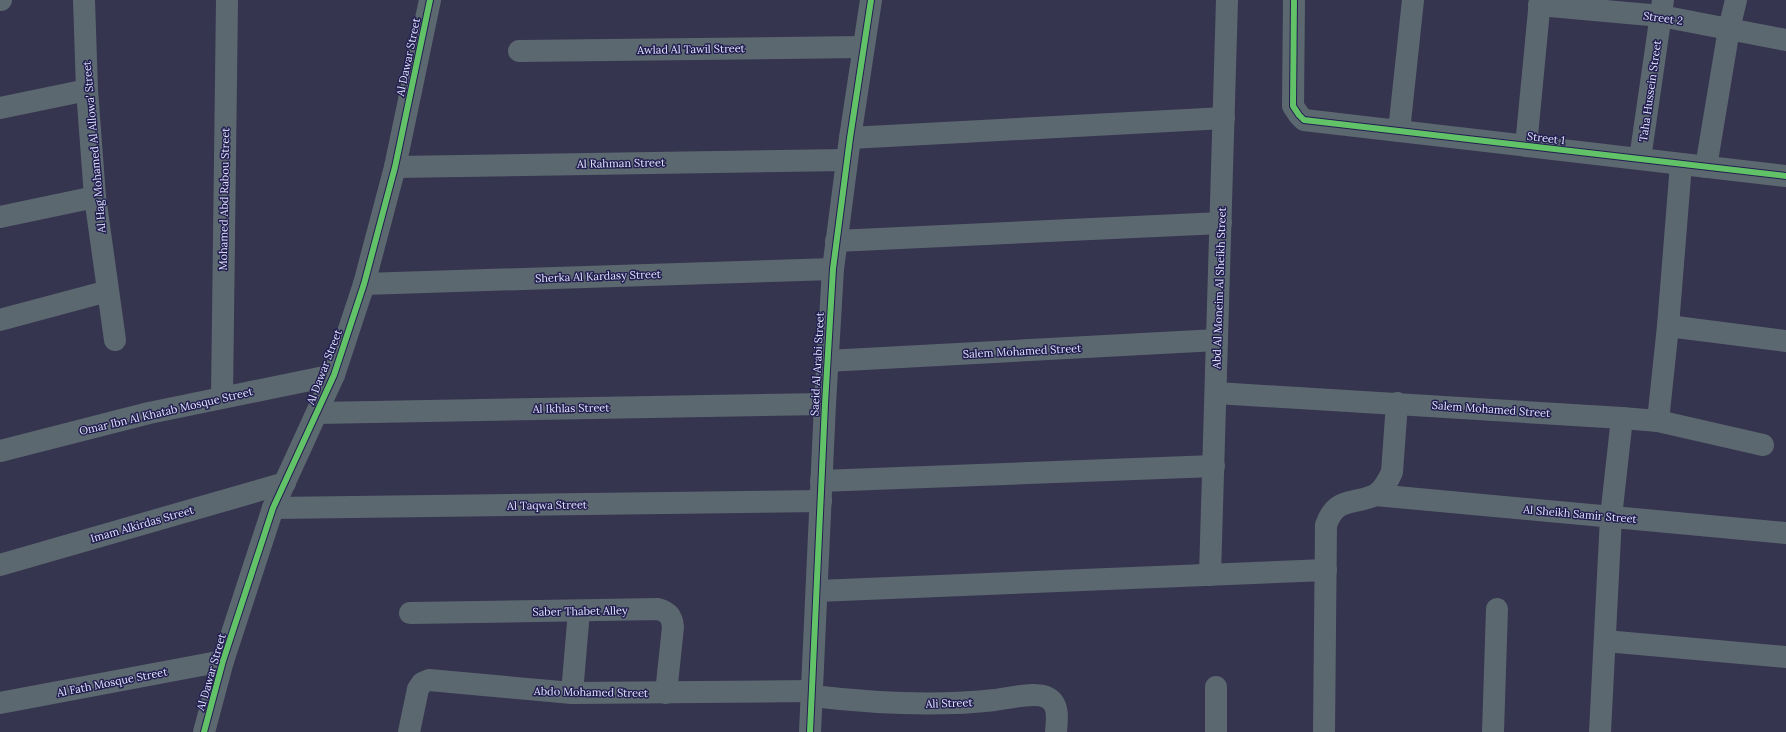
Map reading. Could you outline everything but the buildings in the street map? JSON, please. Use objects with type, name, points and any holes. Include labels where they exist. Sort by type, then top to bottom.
[{"type":"street","name":"Al Hag Mohamed Al Allowa' Street","points":[[84,0],[87,90],[96,197],[115,340]]},
{"type":"street","name":"Mohamed Abd Rabou Street","points":[[222,397],[227,0]]},
{"type":"street","name":"Al Dawar Street","points":[[204,732],[223,661],[273,508],[334,375],[364,284],[395,167],[430,0]]},
{"type":"street","name":"Saeid Al Arabi Street","points":[[810,732],[827,361],[833,269],[846,160],[871,0]]},
{"type":"street","name":"Abd Al Moneim Al Sheikh Street","points":[[1210,575],[1227,0]]},
{"type":"street","name":"Street 1","points":[[1294,0],[1294,106],[1304,120],[1786,176]]},
{"type":"street","points":[[1399,131],[1413,0]]},
{"type":"street","points":[[1706,167],[1729,29],[1736,0]]},
{"type":"street","points":[[1526,146],[1540,2]]},
{"type":"street","name":"Street 2","points":[[1540,2],[1662,8],[1729,29],[1786,40]]},
{"type":"street","name":"Taha Hussein Street","points":[[1640,159],[1662,8]]},
{"type":"street","name":"Awlad Al Tawil Street","points":[[520,51],[863,47]]},
{"type":"street","points":[[0,108],[87,90]]},
{"type":"street","points":[[850,138],[1224,118]]},
{"type":"street","name":"Al Rahman Street","points":[[395,167],[846,160]]},
{"type":"street","points":[[1658,421],[1668,326],[1681,164]]},
{"type":"street","points":[[0,217],[96,197]]},
{"type":"street","points":[[836,241],[1221,223]]},
{"type":"street","name":"Sherka Al Kardasy Street","points":[[364,284],[833,269]]},
{"type":"street","points":[[0,320],[108,291]]},
{"type":"street","points":[[1668,326],[1786,341]]},
{"type":"street","name":"Salem Mohamed Street","points":[[827,361],[1218,340]]},
{"type":"street","name":"Omar Ibn Al Khatab Mosque Street","points":[[0,451],[149,412],[334,375]]},
{"type":"street","name":"Salem Mohamed Street","points":[[1216,393],[1658,421],[1763,445]]},
{"type":"street","name":"Al Ikhlas Street","points":[[317,413],[825,404]]},
{"type":"street","points":[[1375,495],[1383,488],[1392,472],[1397,404]]},
{"type":"street","points":[[1600,732],[1611,517],[1622,418]]},
{"type":"street","name":"Al Taqwa Street","points":[[273,508],[821,491],[1214,466]]},
{"type":"street","name":"Imam Alkirdas Street","points":[[0,565],[285,483]]},
{"type":"street","name":"Al Sheikh Samir Street","points":[[1324,732],[1326,525],[1330,515],[1337,506],[1375,495],[1786,534]]},
{"type":"street","points":[[817,591],[1326,570]]},
{"type":"street","name":"Saber Thabet Alley","points":[[410,613],[658,609],[666,612],[672,618],[673,627],[666,693]]},
{"type":"street","points":[[1493,732],[1497,609]]},
{"type":"street","points":[[572,693],[579,611]]},
{"type":"street","points":[[1605,641],[1786,657]]},
{"type":"street","name":"Al Fath Mosque Street","points":[[0,703],[223,661]]},
{"type":"street","name":"Abdo Mohamed Street","points":[[409,732],[418,689],[422,683],[429,680],[572,693],[812,694]]},
{"type":"street","points":[[1216,687],[1216,732]]},
{"type":"street","name":"Ali Street","points":[[812,694],[866,702],[922,703],[979,702],[1036,695],[1046,697],[1055,704],[1057,714],[1056,732]]},
{"type":"cycle path","points":[[204,732],[223,661],[273,508],[334,375],[364,284],[395,167],[430,0]]},
{"type":"cycle path","points":[[810,732],[825,404],[833,269],[850,138],[871,0]]},
{"type":"cycle path","points":[[1294,0],[1293,106],[1304,120],[1786,176]]}]
